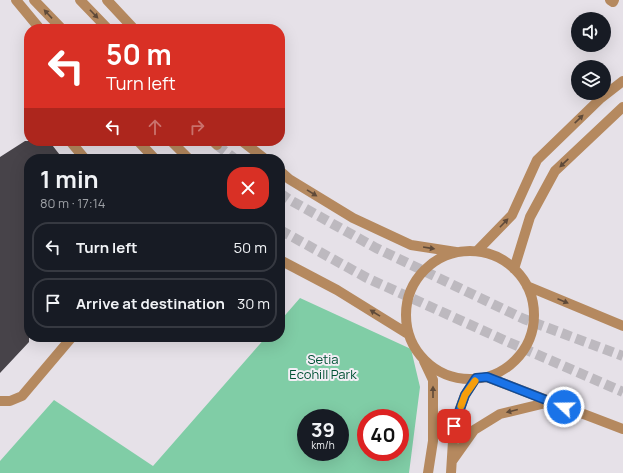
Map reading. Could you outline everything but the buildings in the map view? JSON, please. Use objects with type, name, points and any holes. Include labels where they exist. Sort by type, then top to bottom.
[{"type":"street","points":[[16,0],[36,24]]},
{"type":"street","points":[[34,0],[57,24]]},
{"type":"street","points":[[80,0],[103,24]]},
{"type":"street","points":[[107,0],[129,24]]},
{"type":"street","points":[[477,251],[512,215],[537,160],[601,98],[623,81]]},
{"type":"street","points":[[514,269],[530,217],[555,171],[623,107]]},
{"type":"street","points":[[74,146],[81,154]]},
{"type":"street","points":[[143,146],[150,154]]},
{"type":"street","points":[[176,146],[184,154]]},
{"type":"street","points":[[248,146],[259,154]]},
{"type":"street","points":[[285,175],[353,218],[411,245],[456,252],[477,251],[497,256],[514,269],[527,286],[533,307],[532,329],[526,345],[516,359],[503,370],[487,377],[470,379],[452,377],[436,369],[422,358]]},
{"type":"street","points":[[428,473],[433,441],[433,380],[408,334],[406,322],[407,305],[412,289],[420,274],[436,260],[456,252]]},
{"type":"street","points":[[285,263],[337,290],[408,334]]},
{"type":"street","points":[[527,286],[623,326]]},
{"type":"street","points":[[0,401],[10,401],[22,396],[68,342]]},
{"type":"street","points":[[487,377],[623,429]]},
{"type":"street","points":[[451,473],[454,426],[465,395],[476,378]]},
{"type":"street","points":[[452,461],[474,430],[500,414],[550,402]]},
{"type":"green space","name":"Setia Ecohill Park","points":[[300,298],[411,349],[420,387],[409,473],[0,473],[0,461],[54,400],[153,466],[262,342],[285,342],[285,315]]},
{"type":"tunnel","points":[[218,146],[229,154]]},
{"type":"tunnel","points":[[285,196],[376,248],[524,319],[623,356]]},
{"type":"tunnel","points":[[285,233],[367,278],[623,392]]},
{"type":"slow traffic","points":[[461,406],[465,395],[475,381]]},
{"type":"route","points":[[454,426],[465,395],[476,378],[487,377],[564,407]]}]
